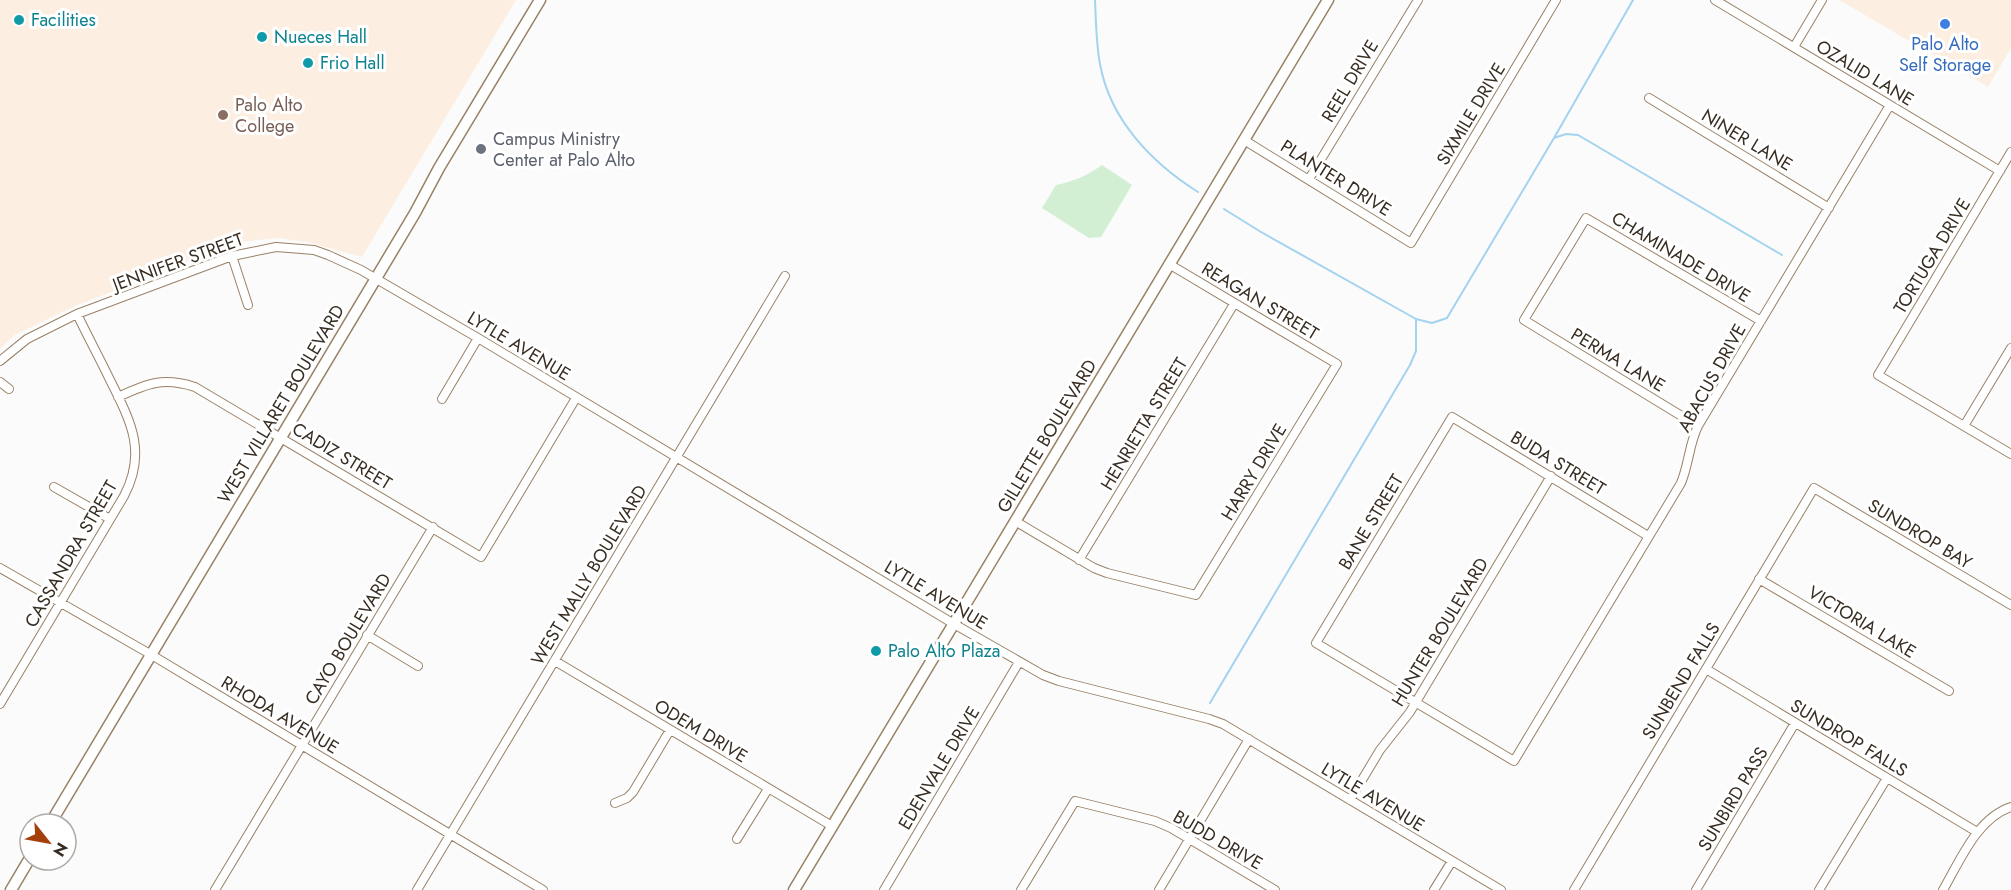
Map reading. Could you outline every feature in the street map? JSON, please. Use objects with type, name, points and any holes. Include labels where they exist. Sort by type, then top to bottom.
[{"type":"main road","name":"WEST VILLARET BOULEVARD","points":[[57,812],[540,0]]},
{"type":"main road","name":"GILLETTE BOULEVARD","points":[[794,890],[1328,0]]},
{"type":"main road","points":[[11,890],[22,872]]},
{"type":"street","name":"REEL DRIVE","points":[[1310,179],[1418,0]]},
{"type":"street","name":"SIXMILE DRIVE","points":[[1411,243],[1556,0]]},
{"type":"street","name":"OZALID LANE","points":[[1715,0],[2000,171]]},
{"type":"street","points":[[1794,47],[1822,0]]},
{"type":"street","name":"NINER LANE","points":[[1649,98],[1828,208]]},
{"type":"street","name":"ABACUS DRIVE","points":[[1416,702],[1514,761],[1686,471],[1693,436],[1698,426],[1890,105]]},
{"type":"street","name":"PLANTER DRIVE","points":[[1244,140],[1411,243]]},
{"type":"street","name":"TORTUGA DRIVE","points":[[1964,426],[1878,375],[2011,152]]},
{"type":"street","name":"CHAMINADE DRIVE","points":[[1586,218],[1761,321]]},
{"type":"street","name":"PERMA LANE","points":[[1586,218],[1524,320],[1698,426]]},
{"type":"street","name":"JENNIFER STREET","points":[[0,361],[27,339],[77,314],[232,256],[276,247],[310,250],[341,260],[375,279]]},
{"type":"street","points":[[232,256],[248,305]]},
{"type":"street","name":"REAGAN STREET","points":[[1169,264],[1337,364]]},
{"type":"street","name":"WEST MALLY BOULEVARD","points":[[417,890],[785,276]]},
{"type":"street","name":"LYTLE AVENUE","points":[[375,279],[478,338],[1019,662],[1059,681],[1209,719],[1249,739],[1501,890]]},
{"type":"street","name":"HENRIETTA STREET","points":[[1080,560],[1234,304]]},
{"type":"street","name":"CASSANDRA STREET","points":[[0,704],[131,480],[136,454],[132,428],[77,314]]},
{"type":"street","points":[[442,399],[478,338]]},
{"type":"street","points":[[2011,348],[1964,426],[2011,454]]},
{"type":"street","name":"HARRY DRIVE","points":[[1080,560],[1107,573],[1196,595],[1337,364]]},
{"type":"street","name":"CADIZ STREET","points":[[118,397],[150,383],[177,381],[195,387],[481,557],[576,398]]},
{"type":"street","points":[[0,382],[9,389]]},
{"type":"street","name":"BUDA STREET","points":[[1452,417],[1648,536]]},
{"type":"street","name":"BANE STREET","points":[[1416,702],[1316,643],[1452,417]]},
{"type":"street","name":"HUNTER BOULEVARD","points":[[1350,800],[1380,750],[1416,702],[1551,476]]},
{"type":"street","points":[[54,487],[110,519]]},
{"type":"street","name":"SUNBEND FALLS","points":[[1574,890],[1814,488]]},
{"type":"street","name":"SUNDROP BAY","points":[[1814,488],[2011,605]]},
{"type":"street","points":[[1015,521],[1080,560]]},
{"type":"street","name":"CAYO BOULEVARD","points":[[215,890],[433,527]]},
{"type":"street","name":"RHODA AVENUE","points":[[0,568],[150,654],[543,890]]},
{"type":"street","name":"VICTORIA LAKE","points":[[1759,579],[1949,691]]},
{"type":"street","points":[[367,635],[418,666]]},
{"type":"street","name":"ODEM DRIVE","points":[[555,661],[832,826]]},
{"type":"street","name":"EDENVALE DRIVE","points":[[884,890],[1019,662]]},
{"type":"street","name":"SUNDROP FALLS","points":[[1706,669],[1977,832]]},
{"type":"street","name":"SUNBIRD PASS","points":[[1696,890],[1795,723]]},
{"type":"street","points":[[615,803],[627,798],[633,792],[670,730]]},
{"type":"street","points":[[1159,890],[1249,739]]},
{"type":"street","points":[[1819,890],[1887,778]]},
{"type":"street","points":[[737,839],[768,789]]},
{"type":"street","name":"BUDD DRIVE","points":[[1021,890],[1075,801],[1155,821],[1171,828],[1275,890]]},
{"type":"street","points":[[1943,890],[1977,832],[1993,817],[2011,807]]},
{"type":"street","points":[[1434,890],[1452,861]]},
{"type":"shaded area","name":"Palo Alto College","points":[[0,0],[516,0],[362,257],[307,242],[278,238],[240,242],[75,306],[15,335],[0,349]]},
{"type":"shaded area","name":"Palo Alto Self Storage","points":[[1839,0],[2011,0],[2011,48],[1988,87]]},
{"type":"green space","points":[[1102,165],[1132,185],[1101,237],[1089,238],[1042,208],[1056,185],[1080,178]]},
{"type":"waterway","points":[[1095,0],[1100,64],[1113,104],[1123,121],[1149,154],[1198,192]]},
{"type":"waterway","points":[[1554,138],[1633,0]]},
{"type":"waterway","points":[[1224,209],[1416,319],[1432,323],[1447,318],[1554,138],[1566,134],[1578,135],[1782,255]]},
{"type":"waterway","points":[[1210,703],[1410,365],[1416,351],[1416,319]]},
{"type":"place","name":"Facilities","points":[[19,20]]},
{"type":"place","name":"Palo Alto Self Storage","points":[[1945,24]]},
{"type":"place","name":"Nueces Hall","points":[[262,37]]},
{"type":"place","name":"Frio Hall","points":[[308,63]]},
{"type":"place","name":"Palo Alto College","points":[[223,115]]},
{"type":"place","name":"Campus Ministry Center at Palo Alto","points":[[481,149]]},
{"type":"place","name":"Palo Alto Plaza","points":[[876,651]]}]
